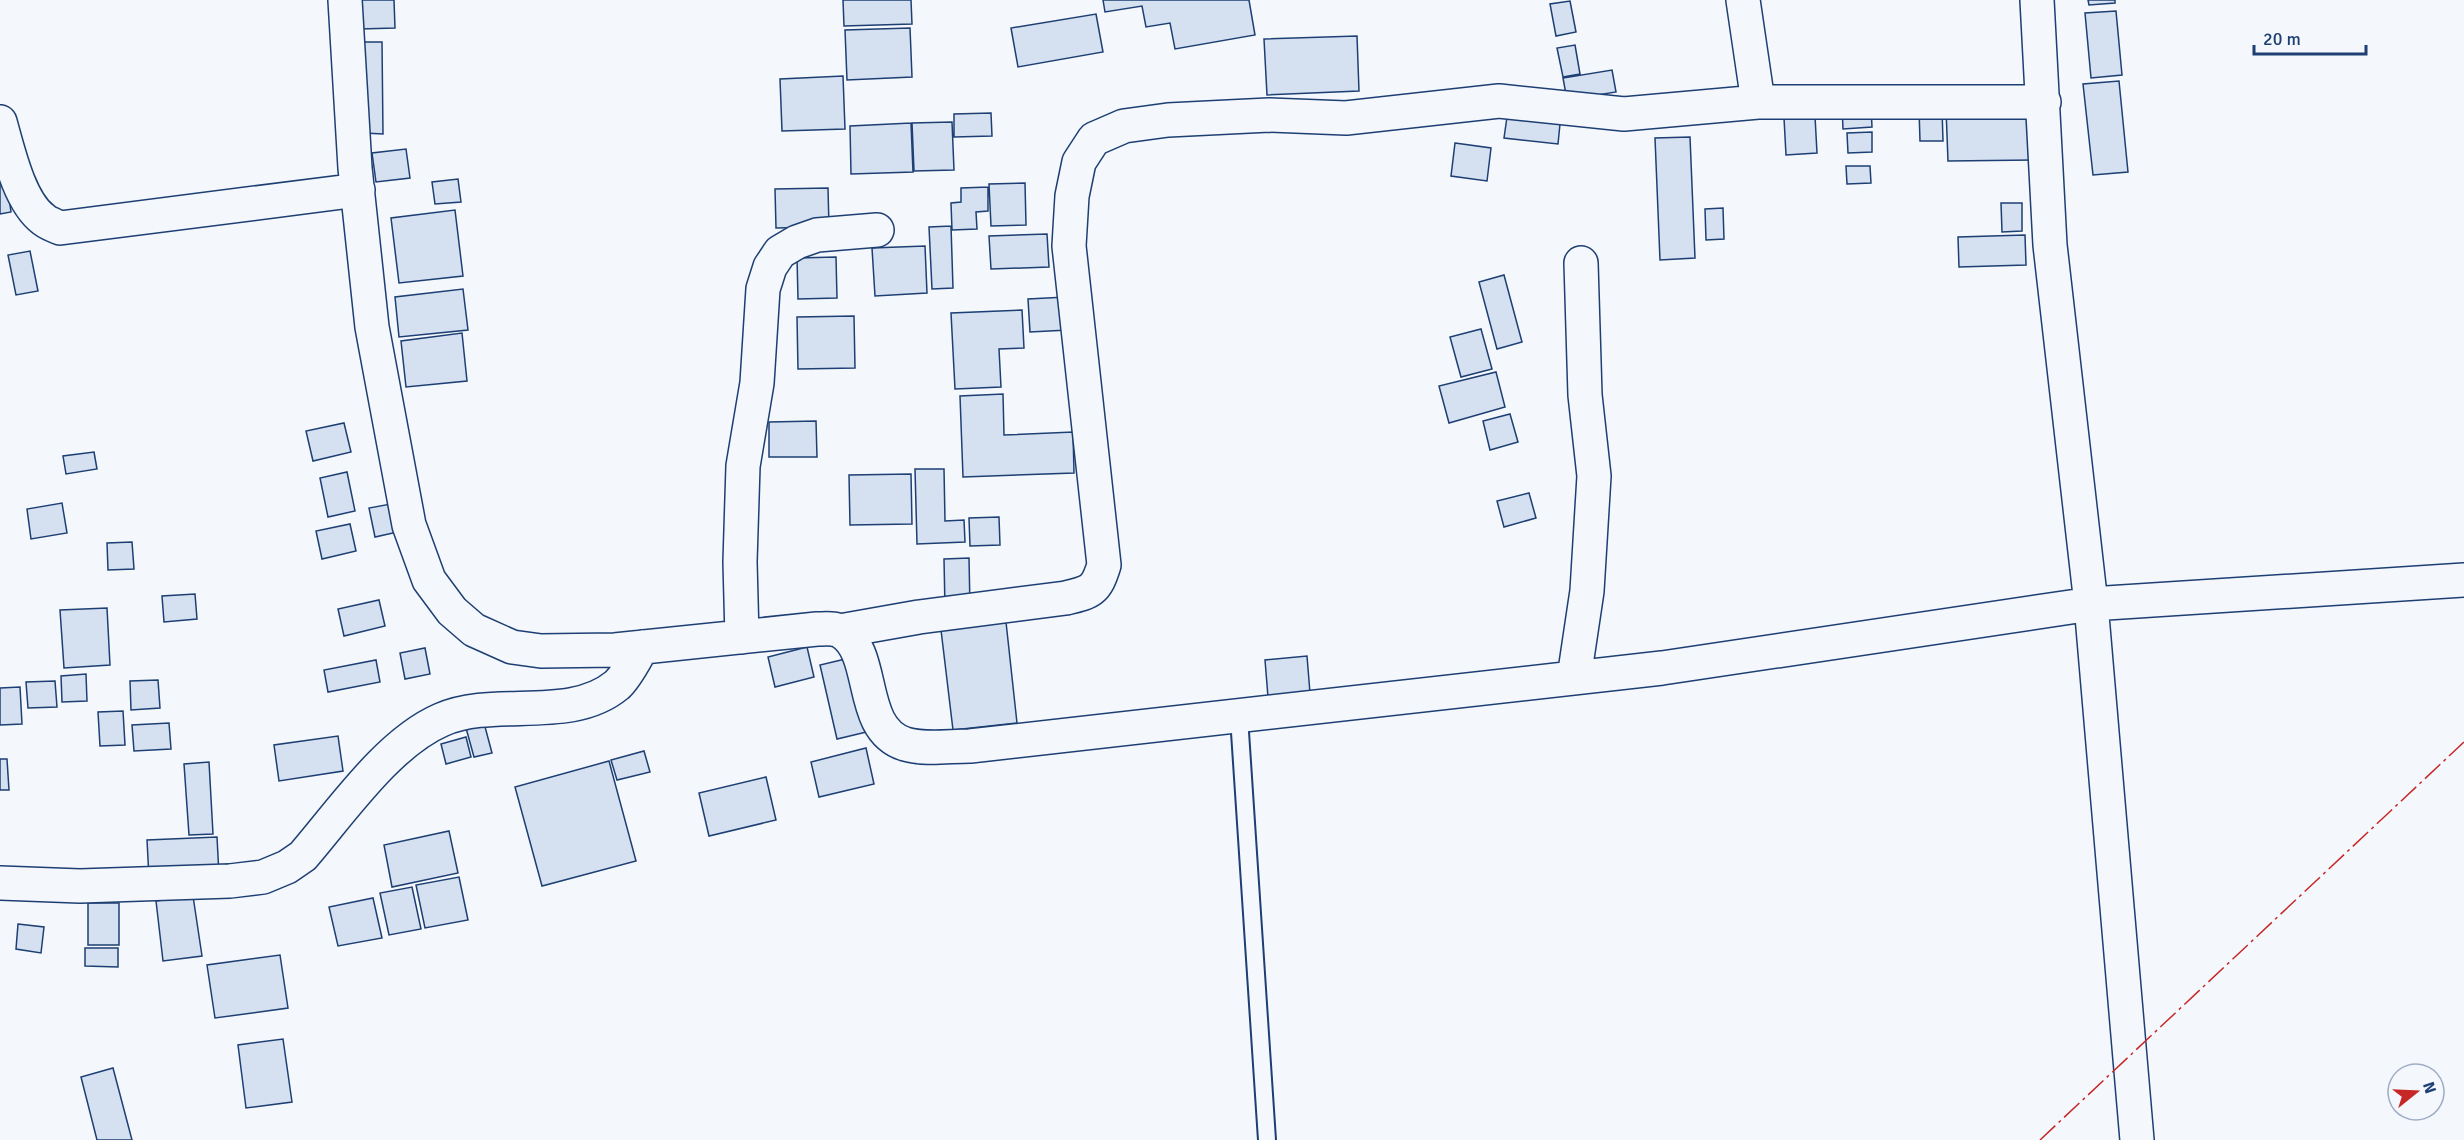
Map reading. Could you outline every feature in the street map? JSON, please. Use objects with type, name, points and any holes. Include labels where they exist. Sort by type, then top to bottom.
[{"type":"street","points":[[345,0],[358,190],[374,338],[409,525],[429,580],[452,611],[474,630],[512,647],[541,651],[615,650],[817,629],[840,631],[929,616],[1066,598],[1090,592],[1099,582],[1104,565],[1069,246],[1072,196],[1079,162],[1094,139],[1124,126],[1168,120],[1269,115],[1346,118],[1498,101],[1624,114],[1758,102],[2044,102]]},
{"type":"street","points":[[1743,0],[1758,102]]},
{"type":"street","points":[[2037,0],[2050,245],[2091,604],[2137,1140]]},
{"type":"street","points":[[0,122],[20,184],[31,206],[43,220],[60,228],[358,190]]},
{"type":"street","points":[[742,637],[740,562],[743,466],[757,383],[763,290],[770,267],[780,252],[797,242],[817,236],[877,230]]},
{"type":"street","points":[[1574,678],[1587,591],[1594,476],[1585,394],[1581,263]]},
{"type":"street","points":[[840,631],[852,643],[860,656],[873,710],[888,732],[903,744],[923,747],[970,746],[1674,666],[2091,604],[2464,580]]},
{"type":"street","points":[[0,883],[80,886],[156,885],[263,877],[286,867],[303,856],[394,750],[417,732],[442,719],[468,711],[576,704],[600,697],[619,684],[642,647]]},
{"type":"lane","points":[[1239,717],[1267,1140]]},
{"type":"building","points":[[359,0],[394,0],[395,28],[360,29]]},
{"type":"building","points":[[843,0],[911,0],[912,24],[844,26]]},
{"type":"building","points":[[1103,0],[1249,0],[1255,35],[1175,49],[1170,23],[1146,27],[1142,6],[1105,12]]},
{"type":"building","points":[[2088,0],[2115,0],[2115,3],[2089,5]]},
{"type":"building","points":[[1570,1],[1576,32],[1556,36],[1550,4]]},
{"type":"building","points":[[2116,11],[2122,75],[2091,78],[2085,13]]},
{"type":"building","points":[[1096,14],[1103,52],[1018,67],[1011,28]]},
{"type":"building","points":[[910,28],[912,77],[847,80],[845,30]]},
{"type":"building","points":[[1357,36],[1359,91],[1267,95],[1264,39]]},
{"type":"building","points":[[363,42],[382,42],[383,134],[364,133]]},
{"type":"building","points":[[1575,45],[1580,74],[1563,77],[1557,48]]},
{"type":"building","points":[[1612,70],[1616,92],[1567,100],[1563,78]]},
{"type":"building","points":[[843,76],[845,129],[782,131],[780,79]]},
{"type":"building","points":[[2119,81],[2128,172],[2093,175],[2083,84]]},
{"type":"building","points":[[1871,106],[1872,127],[1843,129],[1842,107]]},
{"type":"building","points":[[2033,107],[2035,160],[1948,161],[1946,109]]},
{"type":"building","points":[[1919,109],[1942,109],[1943,141],[1920,141]]},
{"type":"building","points":[[991,113],[992,136],[954,137],[954,114]]},
{"type":"building","points":[[1815,116],[1817,153],[1786,155],[1784,118]]},
{"type":"building","points":[[1507,117],[1560,124],[1558,144],[1504,138]]},
{"type":"building","points":[[952,122],[954,170],[914,171],[912,123]]},
{"type":"building","points":[[911,123],[913,172],[851,174],[850,126]]},
{"type":"building","points":[[1872,132],[1872,152],[1848,153],[1847,133]]},
{"type":"building","points":[[1690,137],[1695,258],[1660,260],[1655,138]]},
{"type":"building","points":[[0,142],[11,212],[0,214]]},
{"type":"building","points":[[1455,143],[1491,148],[1487,181],[1451,176]]},
{"type":"building","points":[[406,149],[410,178],[376,182],[372,153]]},
{"type":"building","points":[[1846,166],[1870,166],[1871,183],[1847,184]]},
{"type":"building","points":[[458,179],[461,202],[435,204],[432,182]]},
{"type":"building","points":[[1025,183],[1026,225],[991,226],[989,184]]},
{"type":"building","points":[[988,187],[988,211],[976,212],[977,229],[952,230],[951,203],[961,202],[961,188]]},
{"type":"building","points":[[828,188],[829,227],[776,228],[775,189]]},
{"type":"building","points":[[2001,203],[2022,203],[2022,231],[2002,232]]},
{"type":"building","points":[[1723,208],[1724,239],[1706,240],[1705,209]]},
{"type":"building","points":[[455,210],[463,276],[399,283],[391,218]]},
{"type":"building","points":[[951,226],[953,288],[932,289],[929,227]]},
{"type":"building","points":[[1047,234],[1049,267],[991,269],[989,236]]},
{"type":"building","points":[[2025,235],[2026,265],[1959,267],[1958,237]]},
{"type":"building","points":[[925,246],[927,293],[875,296],[872,248]]},
{"type":"building","points":[[30,251],[38,291],[16,295],[8,255]]},
{"type":"building","points":[[836,257],[837,298],[798,299],[797,258]]},
{"type":"building","points":[[1504,275],[1522,342],[1497,349],[1479,282]]},
{"type":"building","points":[[463,289],[468,330],[399,337],[395,297]]},
{"type":"building","points":[[1066,297],[1068,330],[1030,332],[1028,299]]},
{"type":"building","points":[[1022,310],[1024,348],[999,349],[1001,387],[955,389],[951,313]]},
{"type":"building","points":[[854,316],[855,368],[798,369],[797,317]]},
{"type":"building","points":[[1481,329],[1492,369],[1461,377],[1450,337]]},
{"type":"building","points":[[462,333],[467,381],[406,387],[401,341]]},
{"type":"building","points":[[1496,372],[1505,407],[1449,423],[1439,386]]},
{"type":"building","points":[[1003,394],[1004,435],[1073,432],[1074,473],[963,477],[960,396]]},
{"type":"building","points":[[1510,414],[1518,442],[1490,450],[1483,421]]},
{"type":"building","points":[[816,421],[817,457],[769,457],[769,422]]},
{"type":"building","points":[[344,423],[351,452],[313,461],[306,431]]},
{"type":"building","points":[[94,452],[97,469],[66,474],[63,456]]},
{"type":"building","points":[[915,469],[944,469],[945,521],[964,520],[965,542],[917,544]]},
{"type":"building","points":[[347,472],[355,511],[328,517],[320,478]]},
{"type":"building","points":[[911,474],[912,524],[850,525],[849,475]]},
{"type":"building","points":[[1529,493],[1536,518],[1504,527],[1497,501]]},
{"type":"building","points":[[62,503],[67,533],[31,539],[27,509]]},
{"type":"building","points":[[396,503],[402,531],[375,537],[369,508]]},
{"type":"building","points":[[999,517],[1000,545],[970,546],[969,518]]},
{"type":"building","points":[[350,524],[356,551],[322,559],[316,531]]},
{"type":"building","points":[[132,542],[134,569],[108,570],[107,543]]},
{"type":"building","points":[[969,558],[970,608],[945,608],[944,559]]},
{"type":"building","points":[[195,594],[197,619],[164,622],[162,596]]},
{"type":"building","points":[[379,600],[385,626],[344,636],[338,609]]},
{"type":"building","points":[[107,608],[110,665],[64,668],[60,610]]},
{"type":"building","points":[[1006,622],[1017,723],[953,730],[941,630]]},
{"type":"building","points":[[807,647],[814,677],[775,687],[768,657]]},
{"type":"building","points":[[425,648],[430,674],[405,679],[400,653]]},
{"type":"building","points":[[858,656],[875,730],[837,739],[820,665]]},
{"type":"building","points":[[1307,656],[1310,693],[1268,697],[1265,660]]},
{"type":"building","points":[[376,660],[380,682],[328,692],[324,670]]},
{"type":"building","points":[[86,674],[87,701],[62,702],[61,676]]},
{"type":"building","points":[[158,680],[160,708],[131,710],[130,681]]},
{"type":"building","points":[[55,681],[57,707],[28,708],[26,682]]},
{"type":"building","points":[[20,687],[22,724],[0,725],[0,688]]},
{"type":"building","points":[[123,711],[125,745],[100,746],[98,712]]},
{"type":"building","points":[[169,723],[171,749],[134,751],[132,725]]},
{"type":"building","points":[[484,723],[492,753],[474,757],[466,728]]},
{"type":"building","points":[[338,736],[343,771],[279,781],[274,745]]},
{"type":"building","points":[[466,737],[471,757],[446,764],[441,744]]},
{"type":"building","points":[[866,748],[874,784],[819,797],[811,762]]},
{"type":"building","points":[[644,751],[650,772],[617,780],[611,760]]},
{"type":"building","points":[[0,759],[7,759],[9,790],[0,790]]},
{"type":"building","points":[[609,761],[636,861],[542,886],[515,787]]},
{"type":"building","points":[[209,762],[213,834],[189,835],[184,764]]},
{"type":"building","points":[[766,777],[776,820],[709,836],[699,793]]},
{"type":"building","points":[[449,831],[458,873],[392,887],[384,845]]},
{"type":"building","points":[[217,837],[219,875],[149,878],[147,840]]},
{"type":"building","points":[[459,877],[468,920],[425,928],[416,885]]},
{"type":"building","points":[[412,887],[421,929],[389,935],[380,893]]},
{"type":"building","points":[[193,896],[202,956],[163,961],[156,901]]},
{"type":"building","points":[[373,898],[382,938],[338,946],[329,907]]},
{"type":"building","points":[[88,903],[119,903],[119,945],[88,945]]},
{"type":"building","points":[[18,924],[44,927],[41,953],[16,949]]},
{"type":"building","points":[[85,948],[118,948],[118,967],[85,966]]},
{"type":"building","points":[[280,955],[288,1008],[215,1018],[207,965]]},
{"type":"building","points":[[283,1039],[292,1102],[246,1108],[238,1045]]},
{"type":"building","points":[[113,1068],[132,1140],[97,1140],[81,1077]]},
{"type":"power","points":[[2040,1140],[2464,742]]}]
